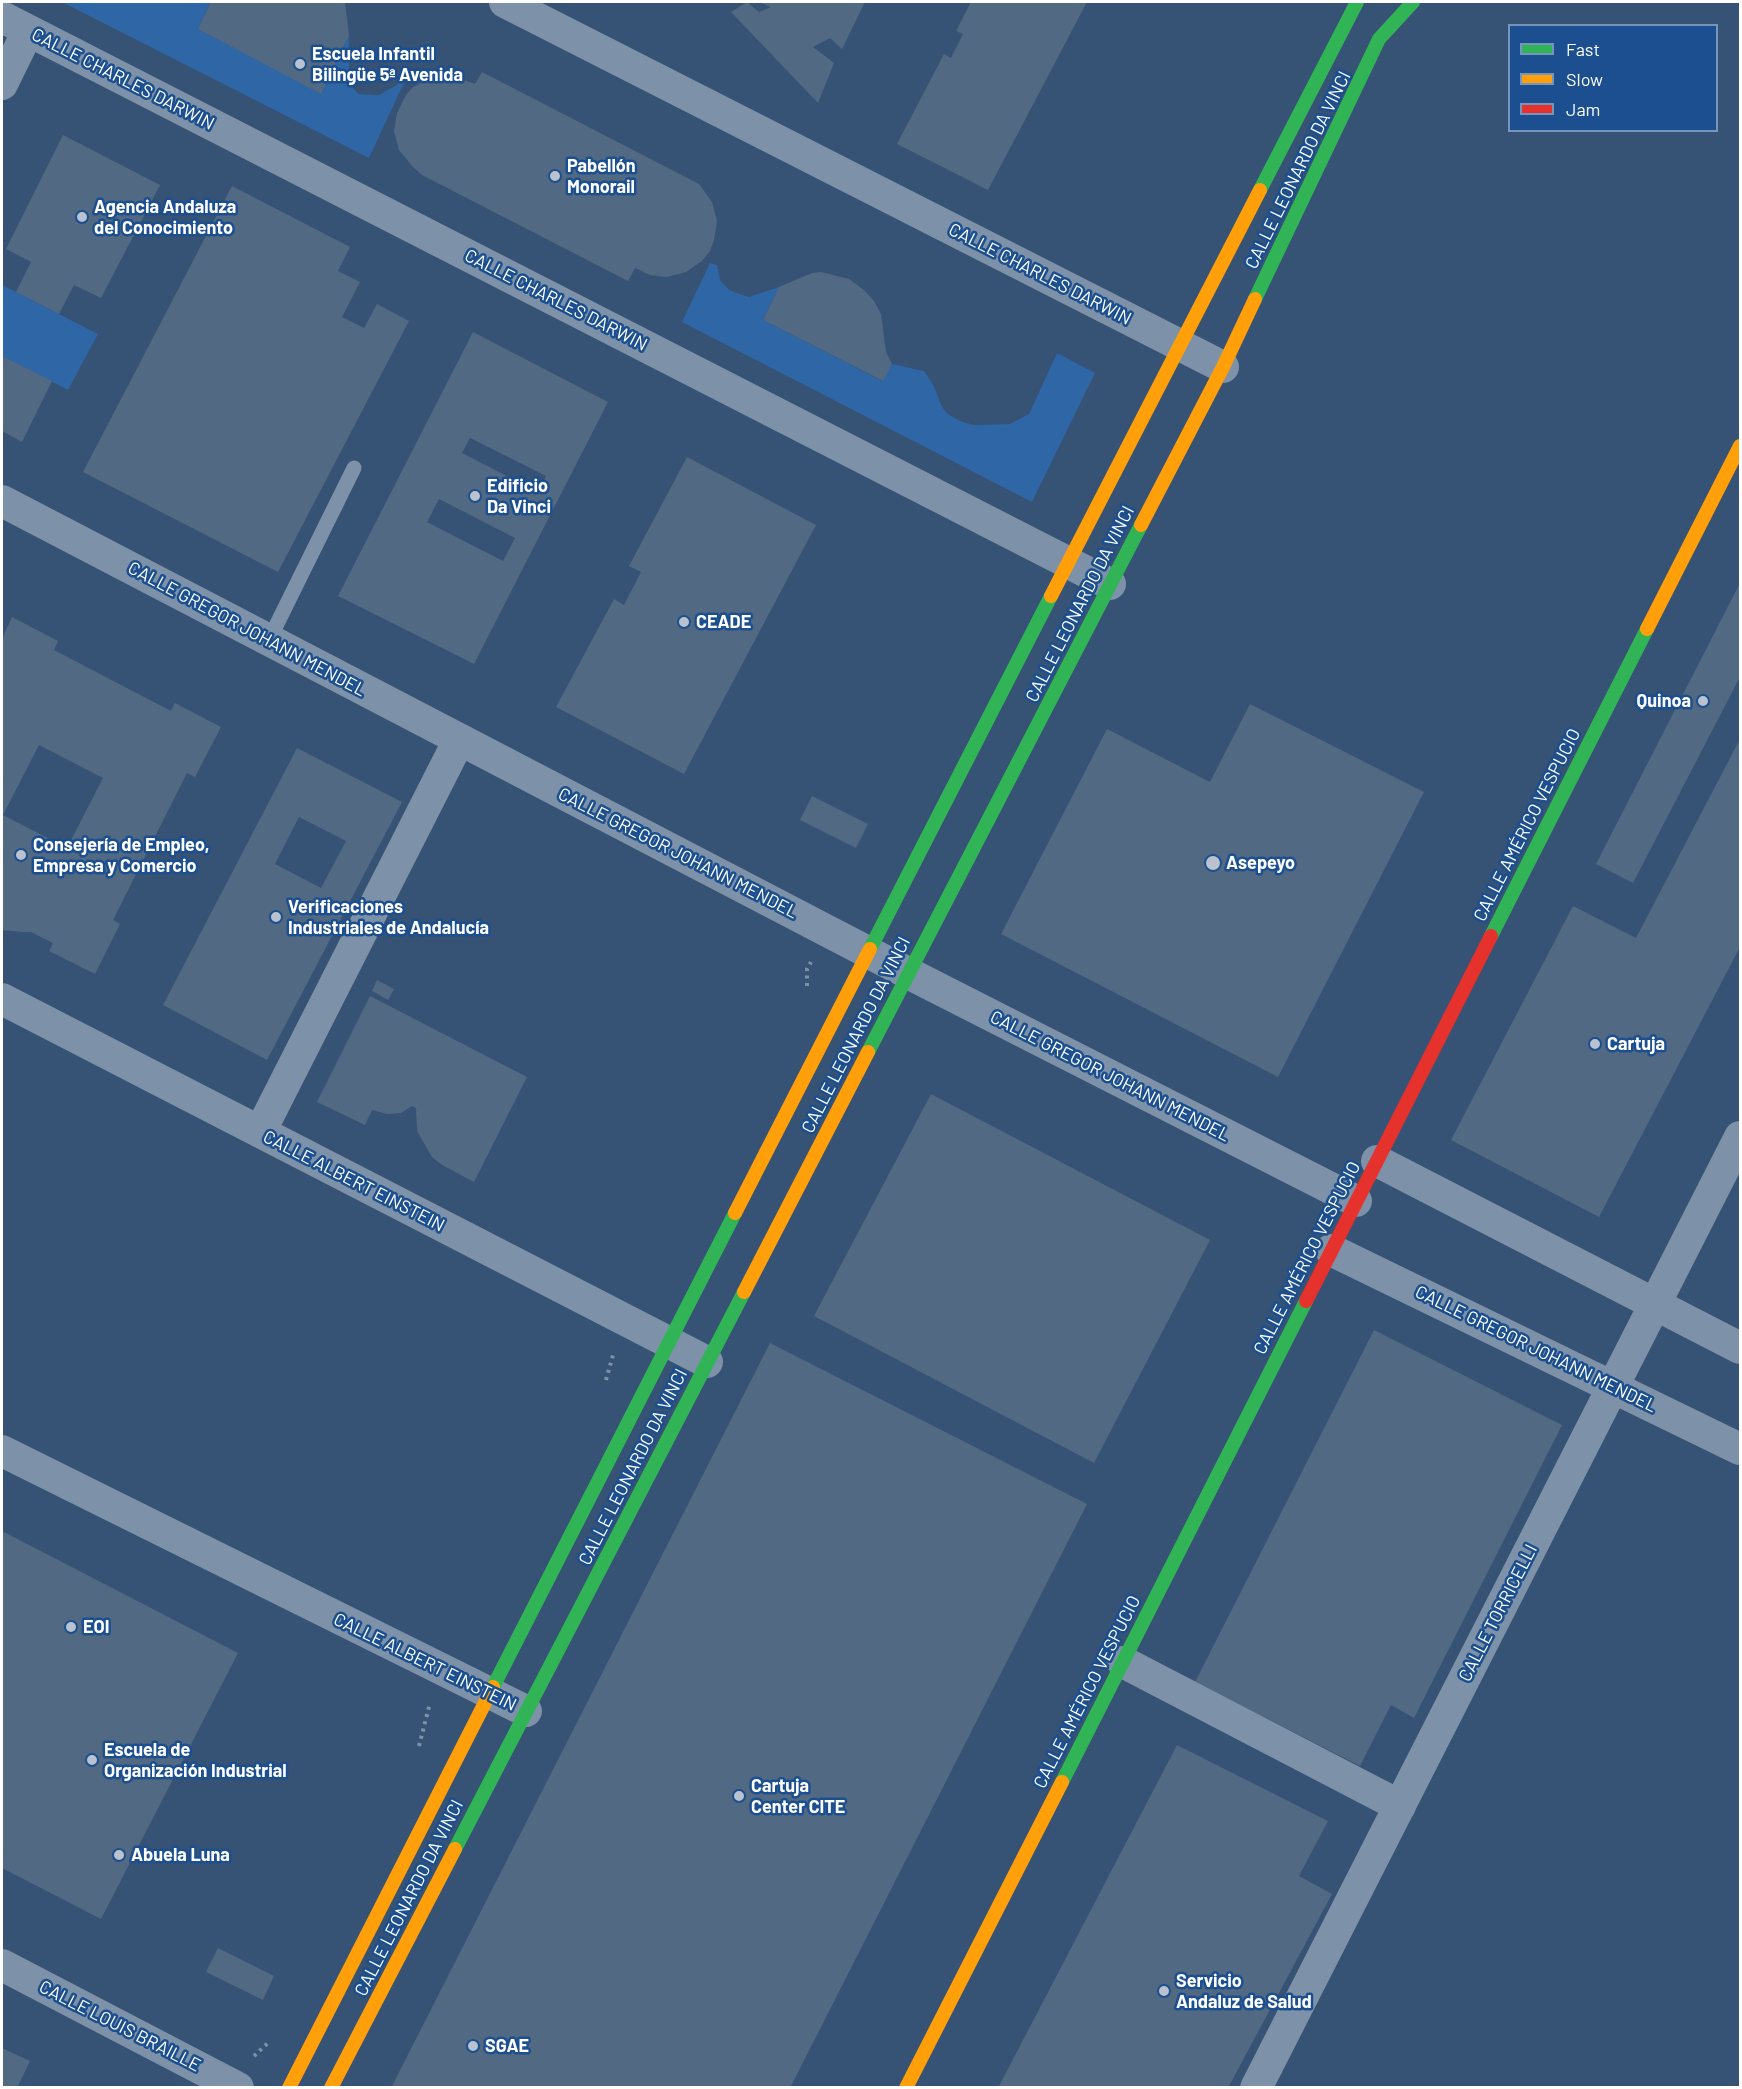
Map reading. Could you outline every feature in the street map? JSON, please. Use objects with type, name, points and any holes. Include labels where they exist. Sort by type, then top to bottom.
[{"type":"street","name":"CALLE CHARLES DARWIN","points":[[505,2],[1223,367]]},
{"type":"street","name":"CALLE LEONARDO DA VINCI","points":[[289,2088],[868,952],[1357,2]]},
{"type":"street","name":"CALLE LEONARDO DA VINCI","points":[[332,2088],[1223,367],[1379,39],[1412,2]]},
{"type":"street","name":"CALLE CHARLES DARWIN","points":[[15,24],[1110,584]]},
{"type":"street","points":[[2,84],[15,24]]},
{"type":"street","name":"CALLE AMÉRICO VESPUCIO","points":[[906,2088],[1740,446]]},
{"type":"street","name":"CALLE GREGOR JOHANN MENDEL","points":[[2,501],[908,973],[1356,1201]]},
{"type":"street","points":[[260,1132],[459,740]]},
{"type":"street","name":"CALLE ALBERT EINSTEIN","points":[[2,999],[707,1362]]},
{"type":"street","name":"CALLE TORRICELLI","points":[[1256,2088],[1740,1137]]},
{"type":"street","points":[[1377,1161],[1740,1348]]},
{"type":"street","name":"CALLE GREGOR JOHANN MENDEL","points":[[1331,1250],[1740,1449]]},
{"type":"street","name":"CALLE ALBERT EINSTEIN","points":[[2,1451],[526,1712]]},
{"type":"street","points":[[1123,1662],[1400,1806]]},
{"type":"street","name":"CALLE LOUIS BRAILLE","points":[[2,1965],[238,2088]]},
{"type":"lane","points":[[269,640],[354,468]]},
{"type":"shaded area","points":[[62,2],[211,2],[198,29],[321,93],[349,35],[349,82],[359,94],[379,95],[407,76],[369,158]]},
{"type":"shaded area","points":[[710,263],[717,265],[720,280],[734,292],[749,297],[779,287],[763,320],[882,381],[892,364],[924,371],[934,386],[942,407],[948,414],[974,425],[1010,424],[1029,414],[1057,353],[1095,373],[1032,502],[682,322]]},
{"type":"shaded area","points":[[2,285],[98,334],[68,390],[2,356]]},
{"type":"building","name":"Escuela Infantil Bilingüe 5ª Avenida","points":[[211,2],[345,2],[349,35],[321,94],[198,29]]},
{"type":"building","points":[[747,2],[759,12],[771,7],[759,2],[865,2],[842,49],[830,38],[813,47],[834,63],[818,103],[731,12]]},
{"type":"building","points":[[971,2],[1087,2],[988,190],[897,144],[944,54],[951,58],[963,34],[956,31]]},
{"type":"building","name":"Pabellón Monorail","points":[[482,72],[699,184],[712,202],[717,221],[710,251],[702,261],[686,272],[667,277],[650,275],[635,268],[628,281],[422,175],[399,150],[394,131],[397,113],[406,95],[413,87],[434,77],[456,77],[475,84]]},
{"type":"building","name":"Agencia Andaluza del Conocimiento","points":[[63,135],[160,185],[101,298],[74,285],[59,314],[16,292],[31,262],[6,249]]},
{"type":"building","points":[[232,186],[350,247],[338,271],[360,282],[342,317],[364,328],[377,304],[409,321],[278,572],[83,472]]},
{"type":"building","points":[[821,272],[849,279],[874,301],[881,314],[886,352],[892,364],[883,381],[763,320],[779,287],[812,273]]},
{"type":"building","name":"Edificio Da Vinci","points":[[473,332],[608,402],[474,664],[338,596]],"holes":[[[470,438],[546,476],[538,492],[462,453]],[[439,499],[515,538],[503,561],[427,522]]]},
{"type":"building","points":[[2,356],[52,381],[22,442],[2,431]]},
{"type":"building","points":[[687,457],[816,525],[684,774],[556,707],[614,599],[624,605],[641,572],[629,566]]},
{"type":"building","points":[[1740,583],[1740,677],[1633,883],[1596,864]]},
{"type":"building","points":[[12,617],[58,641],[54,650],[171,711],[175,703],[221,727],[195,777],[187,773],[113,920],[120,924],[95,974],[49,951],[53,943],[31,932],[2,930],[2,639]],"holes":[[[39,745],[103,778],[67,848],[3,815]]]},
{"type":"building","name":"Asepeyo","points":[[1250,704],[1424,792],[1278,1077],[1001,934],[1107,729],[1210,782]]},
{"type":"building","name":"Cartuja","points":[[1740,739],[1740,947],[1599,1217],[1451,1140],[1573,906],[1636,938]]},
{"type":"building","points":[[297,748],[402,802],[267,1060],[163,1005]],"holes":[[[299,817],[346,841],[321,888],[275,864]]]},
{"type":"building","points":[[812,796],[868,824],[856,848],[800,820]]},
{"type":"building","points":[[377,980],[394,989],[388,1000],[372,991]]},
{"type":"building","points":[[370,996],[527,1077],[474,1182],[432,1157],[417,1131],[416,1108],[412,1106],[401,1113],[387,1114],[372,1110],[365,1125],[317,1102]]},
{"type":"building","points":[[931,1094],[1210,1240],[1094,1463],[814,1316]]},
{"type":"building","points":[[1374,1330],[1562,1425],[1414,1718],[1391,1705],[1360,1766],[1195,1682]]},
{"type":"building","name":"Cartuja Center CITE","points":[[770,1343],[1087,1504],[790,2088],[391,2088]]},
{"type":"building","name":"Escuela de Organización Industrial","points":[[2,1531],[238,1653],[101,1919],[2,1868]]},
{"type":"building","name":"Servicio Andaluz de Salud","points":[[1177,1745],[1328,1821],[1299,1876],[1332,1894],[1228,2088],[998,2088]]},
{"type":"building","points":[[218,1948],[274,1976],[263,2000],[206,1972]]},
{"type":"building","points":[[2,2048],[30,2061],[17,2088],[2,2088]]},
{"type":"traffic: fast","points":[[1260,190],[1357,2]]},
{"type":"traffic: fast","points":[[1255,299],[1379,39],[1413,2]]},
{"type":"traffic: fast","points":[[868,1052],[1141,525]]},
{"type":"traffic: fast","points":[[870,949],[1051,596]]},
{"type":"traffic: fast","points":[[1491,936],[1647,629]]},
{"type":"traffic: fast","points":[[493,1687],[735,1213]]},
{"type":"traffic: fast","points":[[455,1849],[744,1292]]},
{"type":"traffic: fast","points":[[1062,1782],[1306,1301]]},
{"type":"traffic: slow","points":[[1051,596],[1260,190]]},
{"type":"traffic: slow","points":[[1141,525],[1223,367],[1255,299]]},
{"type":"traffic: slow","points":[[1647,629],[1740,446]]},
{"type":"traffic: slow","points":[[735,1213],[870,949]]},
{"type":"traffic: slow","points":[[744,1292],[868,1052]]},
{"type":"traffic: slow","points":[[289,2088],[493,1687]]},
{"type":"traffic: slow","points":[[906,2088],[1062,1782]]},
{"type":"traffic: slow","points":[[331,2088],[455,1849]]},
{"type":"traffic: jam","points":[[1306,1301],[1491,936]]},
{"type":"place","name":"Escuela Infantil Bilingüe 5ª Avenida","points":[[300,64]]},
{"type":"place","name":"Pabellón Monorail","points":[[555,176]]},
{"type":"place","name":"Agencia Andaluza del Conocimiento","points":[[82,217]]},
{"type":"place","name":"Edificio Da Vinci","points":[[475,496]]},
{"type":"place","name":"CEADE","points":[[684,622]]},
{"type":"place","name":"Quinoa","points":[[1703,701]]},
{"type":"place","name":"Consejería de Empleo, Empresa y Comercio","points":[[21,855]]},
{"type":"place","name":"Asepeyo","points":[[1213,863]]},
{"type":"place","name":"Verificaciones Industriales de Andalucía","points":[[276,917]]},
{"type":"place","name":"Cartuja","points":[[1595,1044]]},
{"type":"place","name":"EOI","points":[[71,1627]]},
{"type":"place","name":"Escuela de Organización Industrial","points":[[92,1760]]},
{"type":"place","name":"Cartuja Center CITE","points":[[739,1796]]},
{"type":"place","name":"Abuela Luna","points":[[119,1855]]},
{"type":"place","name":"Servicio Andaluz de Salud","points":[[1164,1991]]},
{"type":"place","name":"SGAE","points":[[473,2046]]}]
